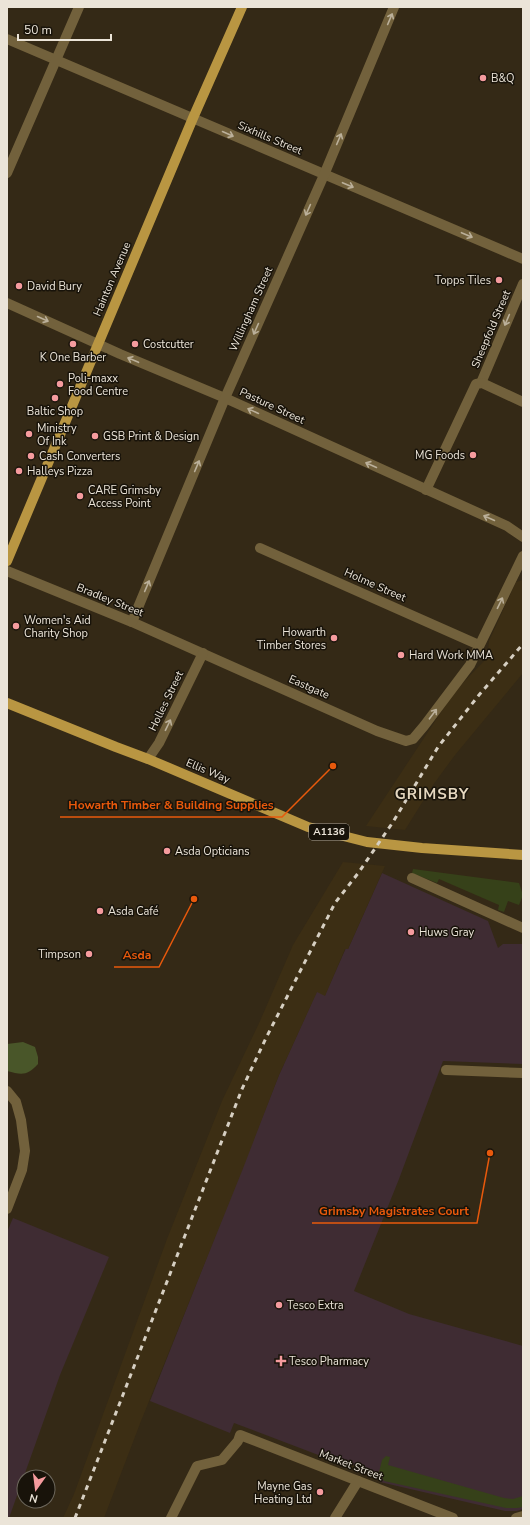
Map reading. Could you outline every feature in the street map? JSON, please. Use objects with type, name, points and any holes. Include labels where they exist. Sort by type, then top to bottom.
[{"type":"main road","name":"Hainton Avenue","points":[[7,561],[192,118],[242,7]]},
{"type":"main road","name":"Ellis Way","points":[[7,703],[148,759],[308,827],[367,842],[422,848],[523,855]]},
{"type":"street","points":[[7,173],[79,7]]},
{"type":"street","name":"Willingham Street","points":[[132,622],[225,398],[324,175],[394,7]]},
{"type":"street","name":"Sixhills Street","points":[[7,40],[523,259]]},
{"type":"street","name":"Sheepfold Street","points":[[426,490],[474,386],[480,383],[523,284]]},
{"type":"street","name":"Pasture Street","points":[[7,303],[98,344],[225,398],[507,526],[523,538]]},
{"type":"street","points":[[480,383],[523,402]]},
{"type":"street","name":"Holme Street","points":[[260,548],[479,645]]},
{"type":"street","points":[[479,645],[523,556]]},
{"type":"street","name":"Bradley Street","points":[[7,571],[203,653]]},
{"type":"street","name":"Eastgate","points":[[203,653],[377,730],[406,741],[413,739],[424,726],[470,665],[479,645]]},
{"type":"street","name":"Holles Street","points":[[148,759],[159,743],[203,653]]},
{"type":"street","points":[[412,878],[523,928]]},
{"type":"street","points":[[446,1070],[523,1073]]},
{"type":"street","points":[[7,1091],[16,1102],[21,1120],[25,1151],[22,1170],[7,1209]]},
{"type":"street","name":"Market Street","points":[[171,1518],[197,1466],[222,1460],[238,1441],[240,1435],[453,1518]]},
{"type":"street","points":[[335,1518],[358,1481]]},
{"type":"street","points":[[516,1518],[523,1516]]},
{"type":"shaded area","points":[[523,580],[523,673],[455,755],[433,785],[405,830],[366,826],[455,691],[487,658],[489,641],[516,582]]},
{"type":"shaded area","points":[[343,862],[385,866],[348,949],[345,949],[325,996],[317,992],[279,1075],[141,1421],[104,1518],[63,1518],[74,1494],[167,1239],[222,1101],[260,1021],[293,945]]},
{"type":"shaded area","points":[[382,873],[488,921],[498,948],[503,944],[523,944],[523,1064],[443,1061],[399,1179],[354,1291],[409,1314],[523,1346],[523,1509],[517,1511],[505,1511],[380,1482],[376,1475],[349,1463],[342,1464],[234,1423],[230,1433],[150,1401],[279,1075],[317,991],[325,995],[346,948],[348,949]]},
{"type":"shaded area","points":[[13,1218],[109,1257],[60,1375],[26,1469],[16,1469],[16,1498],[9,1518],[7,1518],[7,1232]]},
{"type":"green space","points":[[413,869],[519,883],[523,895],[519,905],[508,901],[504,912],[498,910],[499,905],[439,879],[437,883],[412,873]]},
{"type":"green space","points":[[23,1042],[35,1047],[38,1057],[38,1064],[31,1071],[24,1074],[7,1071],[7,1044]]},
{"type":"green space","points":[[386,1456],[390,1457],[388,1465],[504,1498],[513,1499],[523,1496],[523,1507],[506,1508],[384,1481],[379,1472],[382,1460]]},
{"type":"railway","points":[[75,1518],[242,1089],[266,1038],[335,903],[359,872],[393,822],[438,747],[479,695],[523,644]]},
{"type":"place","name":"B&Q","points":[[483,78]]},
{"type":"place","name":"Topps Tiles","points":[[499,280]]},
{"type":"place","name":"David Bury","points":[[19,286]]},
{"type":"place","name":"K One Barber","points":[[73,344]]},
{"type":"place","name":"Costcutter","points":[[135,344]]},
{"type":"place","name":"Poli-maxx Food Centre","points":[[60,384]]},
{"type":"place","name":"Baltic Shop","points":[[55,398]]},
{"type":"place","name":"Ministry Of Ink","points":[[29,434]]},
{"type":"place","name":"GSB Print & Design","points":[[95,436]]},
{"type":"place","name":"MG Foods","points":[[473,455]]},
{"type":"place","name":"Cash Converters","points":[[31,456]]},
{"type":"place","name":"Halleys Pizza","points":[[19,471]]},
{"type":"place","name":"CARE Grimsby Access Point","points":[[80,496]]},
{"type":"place","name":"Women's Aid Charity Shop","points":[[16,626]]},
{"type":"place","name":"Howarth Timber Stores","points":[[334,638]]},
{"type":"place","name":"Hard Work MMA","points":[[401,655]]},
{"type":"place","name":"Howarth Timber & Building Supplies","points":[[333,766]]},
{"type":"place","name":"Asda Opticians","points":[[167,851]]},
{"type":"place","name":"Asda","points":[[194,899]]},
{"type":"place","name":"Asda Café","points":[[100,911]]},
{"type":"place","name":"Huws Gray","points":[[411,932]]},
{"type":"place","name":"Timpson","points":[[89,954]]},
{"type":"place","name":"Grimsby Magistrates Court","points":[[490,1153]]},
{"type":"place","name":"Tesco Extra","points":[[279,1305]]},
{"type":"place","name":"Tesco Pharmacy","points":[[281,1361]]},
{"type":"place","name":"Mayne Gas Heating Ltd","points":[[320,1492]]},
{"type":"district","name":"GRIMSBY","points":[[432,794]]}]
